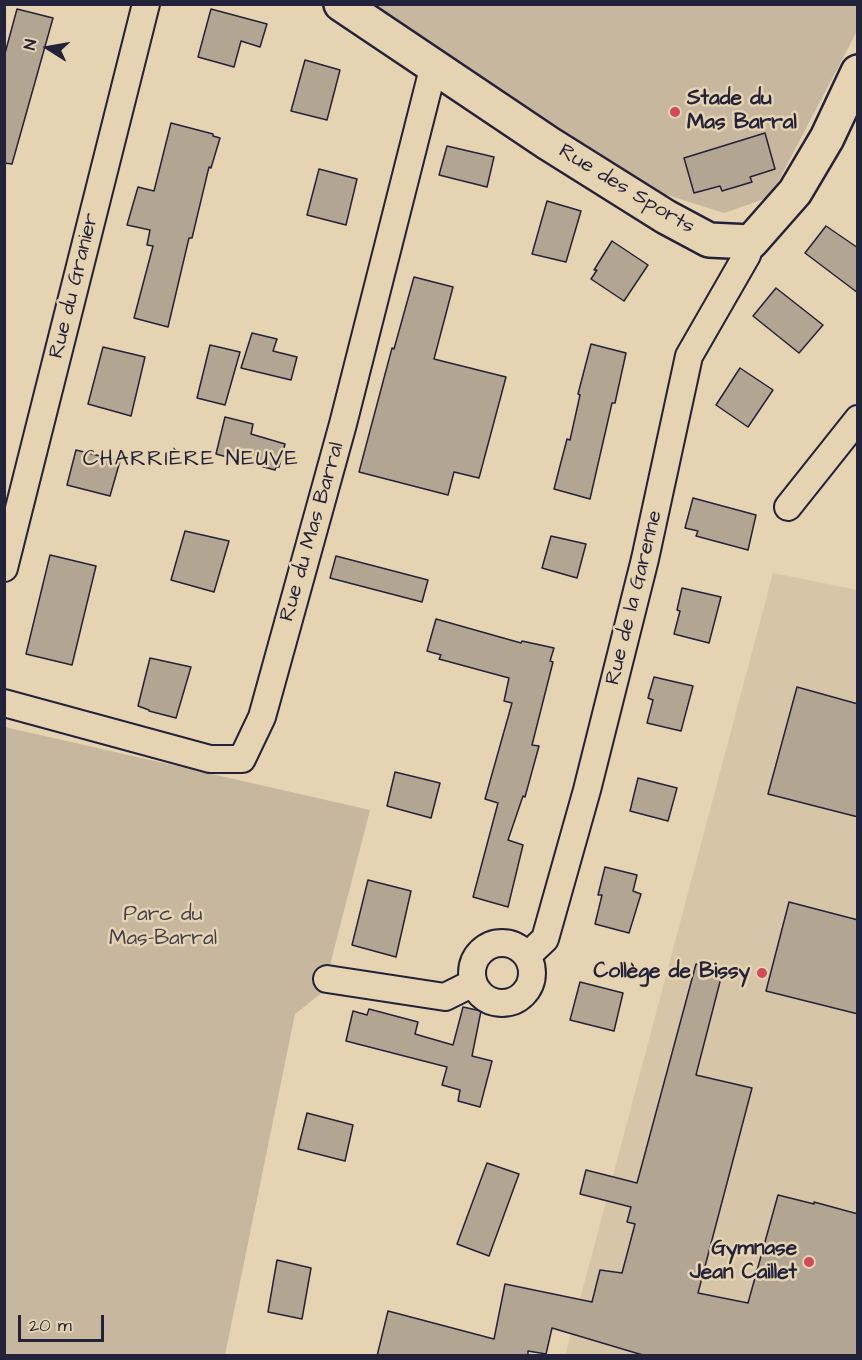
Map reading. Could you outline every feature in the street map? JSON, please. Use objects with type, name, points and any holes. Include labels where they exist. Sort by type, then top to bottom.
[{"type":"street","name":"Rue du Granier","points":[[4,568],[146,4]]},
{"type":"street","name":"Rue des Sports","points":[[341,4],[548,143],[666,218],[709,240],[751,242]]},
{"type":"street","name":"Rue du Mas Barral","points":[[4,703],[210,759],[242,759],[262,717],[343,424],[434,65]]},
{"type":"street","points":[[751,242],[795,192],[827,138],[858,72]]},
{"type":"street","name":"Rue de la Garenne","points":[[527,956],[545,939],[587,790],[645,559],[689,356],[747,255],[751,242]]},
{"type":"street","points":[[788,507],[858,419]]},
{"type":"street","points":[[493,944],[512,944],[527,956],[532,965],[530,986],[516,1000],[496,1003],[486,999],[478,992],[473,983],[472,974],[477,955],[493,944]]},
{"type":"street","points":[[327,979],[445,997],[473,983]]},
{"type":"shaded area","name":"Collège de Bissy","points":[[773,573],[857,590],[857,1355],[565,1356]]},
{"type":"green space","name":"Stade du Mas Barral","points":[[368,5],[857,5],[857,31],[770,197],[724,213],[661,193]]},
{"type":"green space","name":"Parc du Mas-Barral","points":[[5,727],[370,810],[323,992],[295,1014],[225,1355],[5,1356]]},
{"type":"building","points":[[17,9],[53,18],[12,164],[4,163],[4,57]]},
{"type":"building","points":[[211,9],[267,24],[260,47],[241,41],[234,67],[198,57]]},
{"type":"building","points":[[305,60],[340,70],[327,120],[291,111]]},
{"type":"building","points":[[171,123],[220,138],[211,168],[209,167],[192,238],[189,238],[168,327],[134,318],[153,246],[147,245],[150,230],[127,225],[138,187],[154,191]]},
{"type":"building","points":[[765,133],[775,169],[750,177],[752,182],[722,191],[720,186],[694,193],[684,158]]},
{"type":"building","points":[[447,146],[494,157],[487,187],[439,175]]},
{"type":"building","points":[[319,169],[357,179],[346,225],[307,215]]},
{"type":"building","points":[[547,201],[581,211],[566,262],[532,254]]},
{"type":"building","points":[[826,226],[858,248],[858,293],[805,253]]},
{"type":"building","points":[[612,241],[648,265],[624,301],[591,279]]},
{"type":"building","points":[[414,277],[453,287],[434,359],[506,377],[479,478],[454,472],[448,495],[359,472],[392,348],[394,349]]},
{"type":"building","points":[[776,288],[823,325],[799,353],[753,316]]},
{"type":"building","points":[[252,333],[277,339],[273,351],[297,357],[291,380],[241,368]]},
{"type":"building","points":[[591,344],[626,353],[590,499],[554,489],[567,439],[570,440],[580,395],[578,394]]},
{"type":"building","points":[[210,345],[240,352],[225,405],[197,398]]},
{"type":"building","points":[[103,347],[145,357],[131,416],[88,404]]},
{"type":"building","points":[[740,368],[773,390],[748,427],[716,405]]},
{"type":"building","points":[[225,417],[253,424],[251,434],[285,444],[279,467],[275,470],[216,454]]},
{"type":"building","points":[[76,450],[120,461],[110,496],[67,485]]},
{"type":"building","points":[[693,498],[756,515],[748,550],[696,536],[698,531],[685,528]]},
{"type":"building","points":[[185,531],[229,541],[214,592],[171,580]]},
{"type":"building","points":[[551,536],[586,544],[577,578],[542,568]]},
{"type":"building","points":[[50,555],[96,566],[72,665],[26,654]]},
{"type":"building","points":[[336,556],[428,580],[422,602],[330,578]]},
{"type":"building","points":[[682,588],[721,597],[709,643],[674,634],[680,611],[677,610]]},
{"type":"building","points":[[436,619],[521,643],[522,641],[554,648],[550,661],[553,662],[532,745],[539,746],[525,797],[523,796],[508,840],[523,845],[508,907],[473,897],[498,803],[485,799],[512,703],[504,701],[509,678],[439,659],[441,655],[427,651]]},
{"type":"building","points":[[150,658],[191,667],[176,718],[138,706]]},
{"type":"building","points":[[654,677],[693,686],[681,731],[647,723],[653,700],[648,698]]},
{"type":"building","points":[[797,687],[858,704],[858,817],[768,794]]},
{"type":"building","points":[[395,772],[440,783],[431,818],[387,806]]},
{"type":"building","points":[[638,778],[677,788],[668,821],[630,811]]},
{"type":"building","points":[[605,867],[637,875],[633,891],[641,894],[629,933],[595,924],[602,895],[598,895]]},
{"type":"building","points":[[368,880],[411,891],[396,957],[352,945]]},
{"type":"building","points":[[789,902],[858,920],[858,1014],[766,991]]},
{"type":"building","points":[[696,964],[723,970],[696,1075],[752,1088],[698,1293],[748,1303],[778,1195],[858,1214],[858,1356],[646,1356],[552,1328],[546,1354],[528,1351],[528,1356],[377,1356],[388,1311],[494,1339],[505,1284],[592,1302],[600,1270],[622,1273],[635,1224],[627,1222],[631,1207],[580,1194],[586,1170],[637,1183]]},
{"type":"building","points":[[580,982],[623,993],[614,1031],[570,1020]]},
{"type":"building","points":[[463,1007],[481,1011],[472,1056],[492,1061],[480,1107],[458,1101],[460,1090],[442,1085],[447,1067],[346,1041],[353,1011],[367,1015],[369,1009],[418,1022],[415,1034],[453,1045]]},
{"type":"building","points":[[307,1113],[353,1125],[345,1161],[298,1149]]},
{"type":"building","points":[[487,1163],[519,1174],[489,1256],[457,1244]]},
{"type":"building","points":[[277,1260],[311,1268],[302,1319],[268,1312]]},
{"type":"place","name":"Stade du Mas Barral","points":[[675,112]]},
{"type":"place","name":"Collège de Bissy","points":[[762,973]]},
{"type":"place","name":"Gymnase Jean Caillet","points":[[809,1262]]},
{"type":"district","name":"CHARRIÈRE NEUVE","points":[[191,460]]}]
